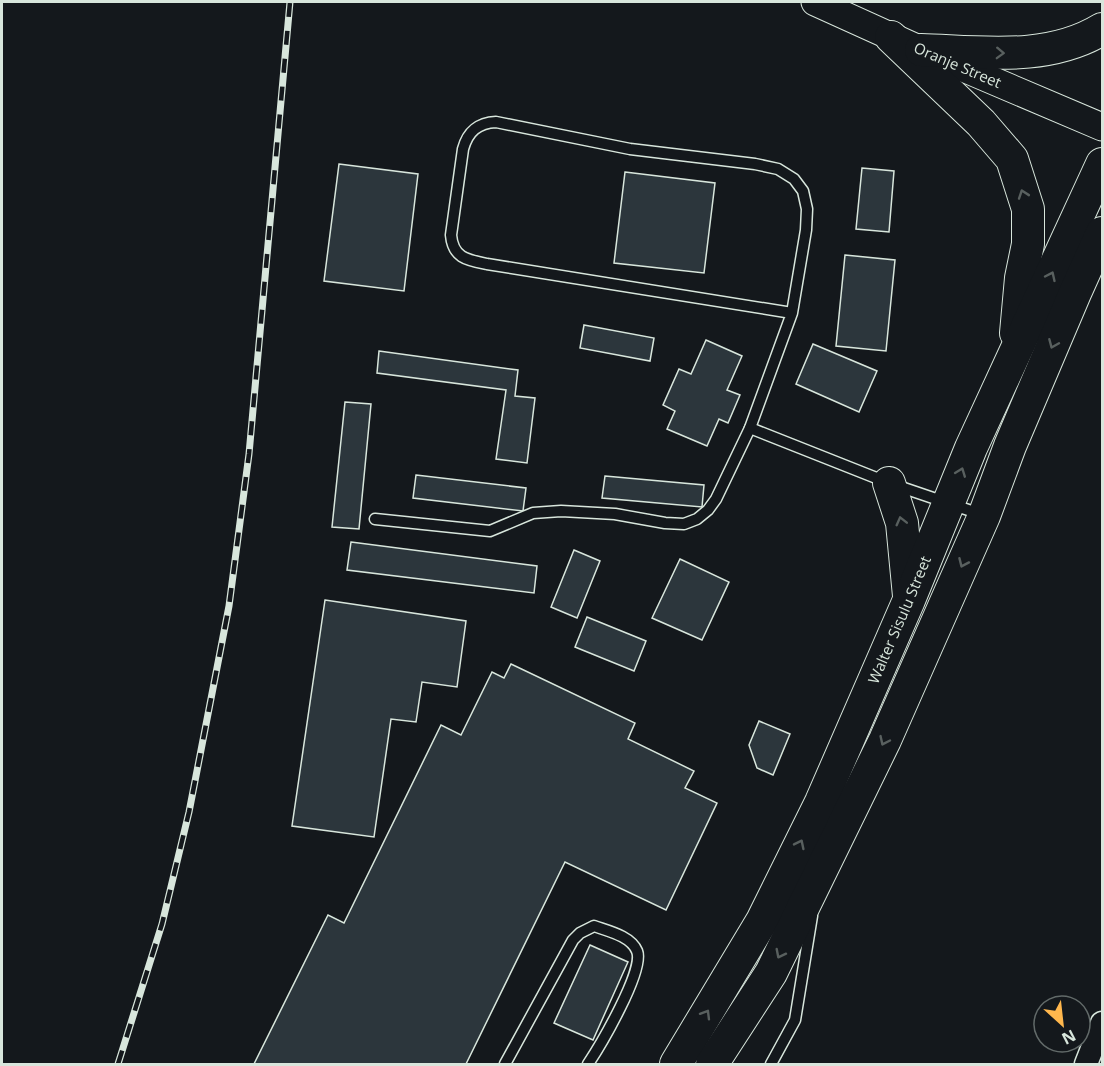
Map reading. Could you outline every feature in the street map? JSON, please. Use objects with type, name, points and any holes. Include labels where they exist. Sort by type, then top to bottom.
[{"type":"main road","points":[[921,50],[1016,53],[1054,49],[1093,35],[1102,29]]},
{"type":"main road","points":[[891,37],[981,123],[1012,159],[1028,209],[1028,244],[1018,306],[1014,355]]},
{"type":"main road","name":"Walter Sisulu Street","points":[[676,1065],[762,921],[821,802],[909,600],[971,448],[1102,164]]},
{"type":"main road","points":[[712,1065],[771,973],[885,740],[984,516],[1010,446],[1102,233]]},
{"type":"main road","points":[[1075,293],[1102,266]]},
{"type":"main road","points":[[889,483],[902,523],[909,600]]},
{"type":"street","name":"Oranje Street","points":[[815,2],[1102,127]]},
{"type":"street","points":[[1086,1065],[1102,1023]]},
{"type":"lane","points":[[375,519],[490,531],[533,513],[561,511],[615,514],[665,523],[684,524],[697,519],[716,499],[750,428],[792,313],[805,238],[807,209],[803,191],[794,178],[778,169],[755,164],[630,149],[496,122],[485,122],[466,138],[451,235],[452,246],[462,257],[487,264],[792,313]]},
{"type":"lane","points":[[750,428],[889,483],[984,516]]},
{"type":"lane","points":[[771,1065],[795,1020],[818,878]]},
{"type":"lane","points":[[505,1065],[573,940],[580,933],[594,926],[632,942],[639,960],[635,976],[588,1065]]},
{"type":"building","points":[[339,164],[418,174],[404,291],[324,281]]},
{"type":"building","points":[[862,168],[894,171],[889,232],[856,229]]},
{"type":"building","points":[[625,172],[715,183],[704,273],[614,263]]},
{"type":"building","points":[[845,255],[895,260],[886,351],[836,346]]},
{"type":"building","points":[[584,325],[654,338],[650,361],[580,348]]},
{"type":"building","points":[[706,340],[742,356],[727,390],[740,395],[728,423],[719,419],[707,446],[667,429],[675,411],[663,405],[679,369],[691,374]]},
{"type":"building","points":[[813,344],[877,371],[859,412],[796,384]]},
{"type":"building","points":[[379,351],[518,370],[515,396],[535,398],[527,463],[496,459],[506,390],[377,373]]},
{"type":"building","points":[[345,402],[371,404],[359,529],[332,527]]},
{"type":"building","points":[[416,475],[526,488],[523,511],[413,498]]},
{"type":"building","points":[[605,476],[704,485],[702,507],[602,498]]},
{"type":"building","points":[[351,542],[537,566],[534,593],[347,570]]},
{"type":"building","points":[[574,550],[600,561],[577,618],[551,607]]},
{"type":"building","points":[[680,559],[729,582],[702,640],[652,618]]},
{"type":"building","points":[[325,600],[466,621],[457,687],[422,682],[416,722],[391,719],[374,837],[292,826]]},
{"type":"building","points":[[587,617],[646,641],[634,671],[575,647]]},
{"type":"building","points":[[511,664],[635,723],[628,739],[694,771],[685,788],[717,803],[666,910],[565,862],[466,1064],[254,1064],[328,915],[344,923],[441,725],[461,735],[492,672],[504,678]]},
{"type":"building","points":[[759,721],[790,734],[773,775],[757,768],[749,745]]},
{"type":"building","points":[[590,945],[628,962],[593,1040],[554,1023]]},
{"type":"railway","points":[[118,1064],[162,924],[189,812],[229,606],[249,454],[290,2]]}]
